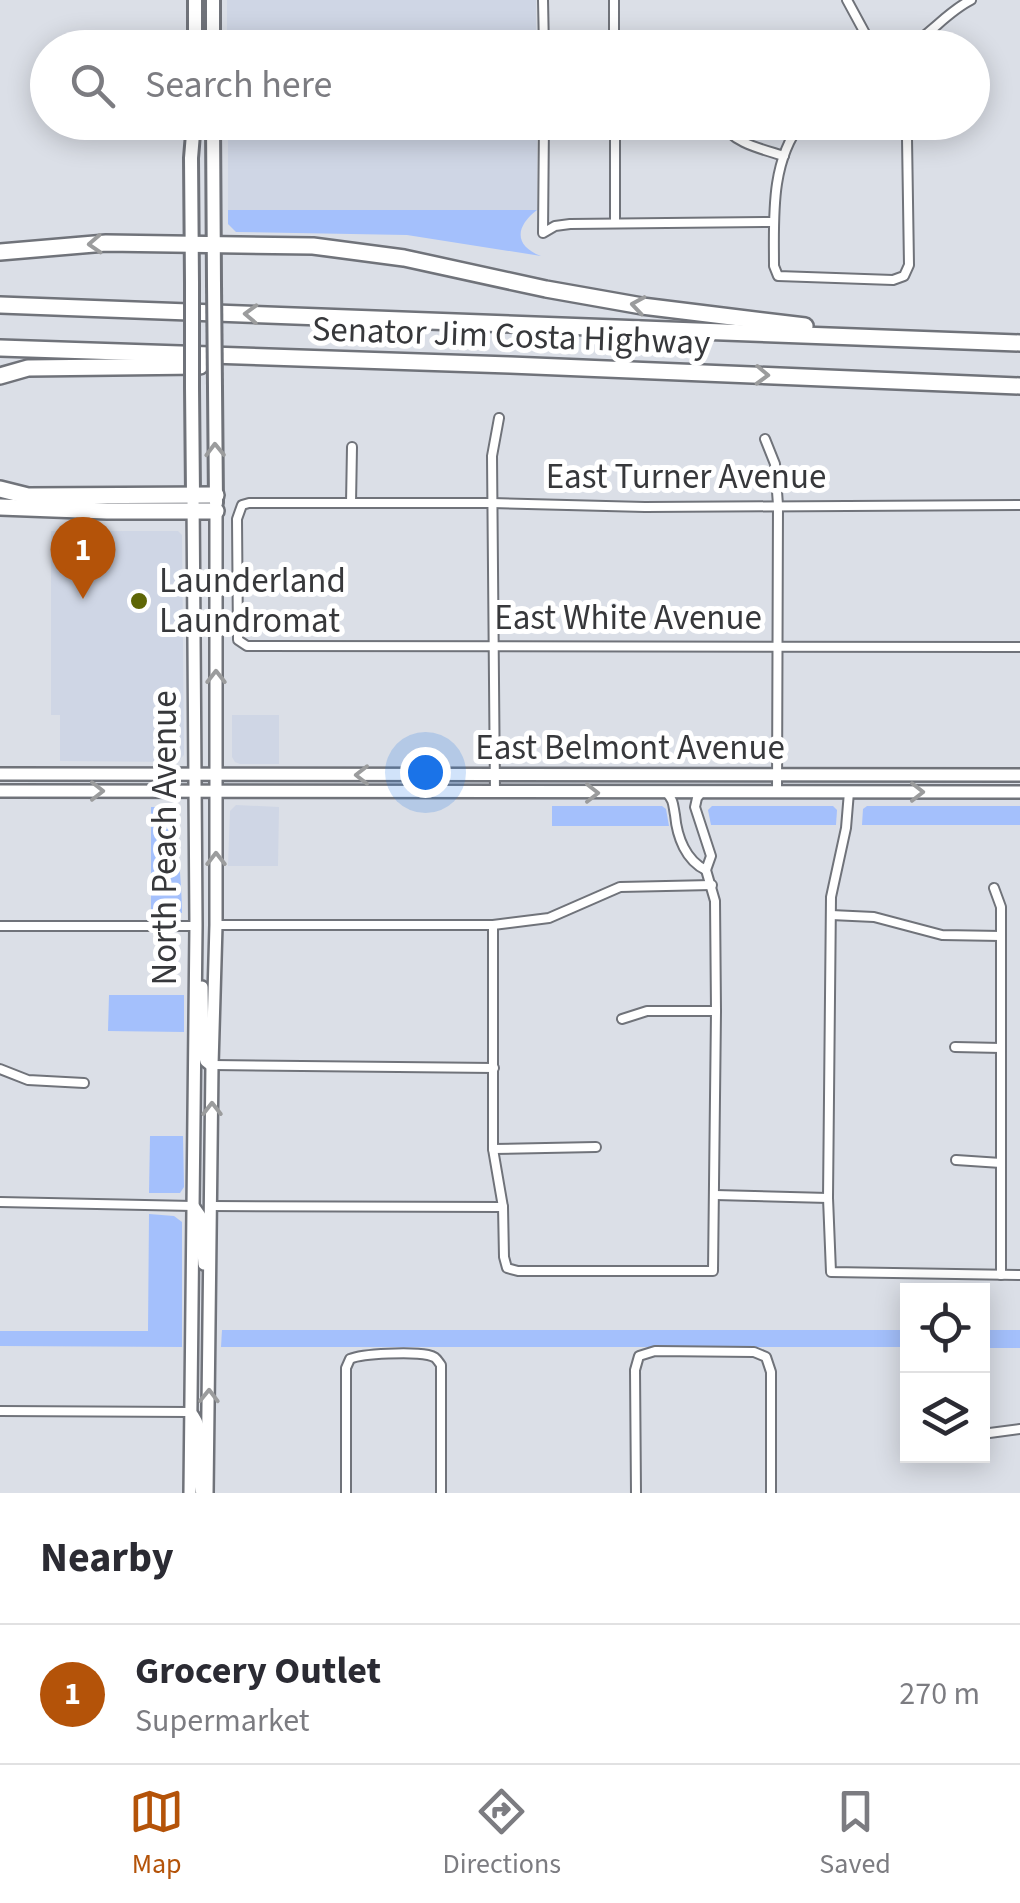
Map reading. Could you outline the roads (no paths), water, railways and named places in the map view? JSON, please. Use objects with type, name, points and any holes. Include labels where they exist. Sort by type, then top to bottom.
[{"type":"highway","points":[[0,252],[106,244],[313,246],[404,258],[642,306],[908,338]]},
{"type":"highway","name":"Senator Jim Costa Highway","points":[[0,304],[1020,342]]},
{"type":"highway","name":"Senator Jim Costa Highway","points":[[0,348],[1020,386]]},
{"type":"highway","points":[[0,376],[28,368],[510,365]]},
{"type":"highway","points":[[0,489],[28,496],[216,503]]},
{"type":"highway","points":[[0,507],[107,512],[193,503]]},
{"type":"main road","points":[[195,0],[195,30]]},
{"type":"main road","points":[[213,0],[213,30]]},
{"type":"main road","points":[[195,20],[199,30]]},
{"type":"main road","name":"North Peach Avenue","points":[[190,1493],[196,968],[192,140]]},
{"type":"main road","name":"North Peach Avenue","points":[[205,1493],[217,775],[212,140]]},
{"type":"main road","name":"East Belmont Avenue","points":[[0,774],[1020,775]]},
{"type":"main road","name":"East Belmont Avenue","points":[[0,791],[1020,792]]},
{"type":"main road","points":[[196,968],[203,989],[204,1056],[212,1065]]},
{"type":"main road","points":[[193,1206],[200,1216],[202,1260],[210,1279]]},
{"type":"main road","points":[[190,1412],[200,1430],[200,1484],[205,1493]]},
{"type":"street","points":[[543,0],[544,30]]},
{"type":"street","points":[[614,0],[614,30]]},
{"type":"street","points":[[847,0],[863,30]]},
{"type":"street","points":[[933,30],[957,7],[971,0]]},
{"type":"street","points":[[544,140],[544,233],[555,226],[570,224],[774,222]]},
{"type":"street","points":[[615,140],[615,223]]},
{"type":"street","points":[[739,140],[784,156]]},
{"type":"street","points":[[790,140],[779,168],[774,222],[774,266],[778,276],[892,280],[904,276],[909,265],[908,140]]},
{"type":"street","points":[[495,793],[492,456],[500,418]]},
{"type":"street","points":[[765,439],[775,464],[778,505],[777,793]]},
{"type":"street","points":[[351,502],[352,447]]},
{"type":"street","name":"East Turner Avenue","points":[[238,640],[237,519],[242,505],[249,503],[1020,505]]},
{"type":"street","name":"East White Avenue","points":[[238,640],[247,646],[1020,646]]},
{"type":"street","points":[[701,792],[695,806],[711,856],[706,870]]},
{"type":"street","points":[[850,792],[831,915],[831,1272],[1020,1276]]},
{"type":"street","points":[[494,925],[493,1149],[508,1268],[713,1271],[715,901],[706,870],[693,864],[684,846],[672,798],[667,793]]},
{"type":"street","points":[[216,925],[494,925],[549,918],[620,888],[712,884]]},
{"type":"street","points":[[994,888],[1002,907],[1001,1276]]},
{"type":"street","points":[[831,915],[874,917],[942,935],[1001,936]]},
{"type":"street","points":[[0,926],[196,926]]},
{"type":"street","points":[[622,1019],[646,1011],[716,1011]]},
{"type":"street","points":[[955,1047],[1001,1048]]},
{"type":"street","points":[[212,1065],[494,1068]]},
{"type":"street","points":[[0,1070],[28,1080],[84,1083]]},
{"type":"street","points":[[493,1149],[596,1147]]},
{"type":"street","points":[[956,1160],[1001,1163]]},
{"type":"street","points":[[715,1196],[828,1198]]},
{"type":"street","points":[[0,1202],[193,1206]]},
{"type":"street","points":[[211,1206],[503,1207]]},
{"type":"street","points":[[636,1493],[635,1370],[639,1356],[654,1351],[754,1352],[766,1358],[771,1372],[771,1493]]},
{"type":"street","points":[[346,1493],[346,1368],[350,1359],[361,1355],[427,1355],[438,1360],[442,1370],[441,1493]]},
{"type":"street","points":[[0,1411],[190,1412]]},
{"type":"street","points":[[990,1433],[1020,1429]]},
{"type":"place","name":"Grocery Outlet","points":[[83,599]]},
{"type":"place","name":"Launderland Laundromat","points":[[139,601]]}]
